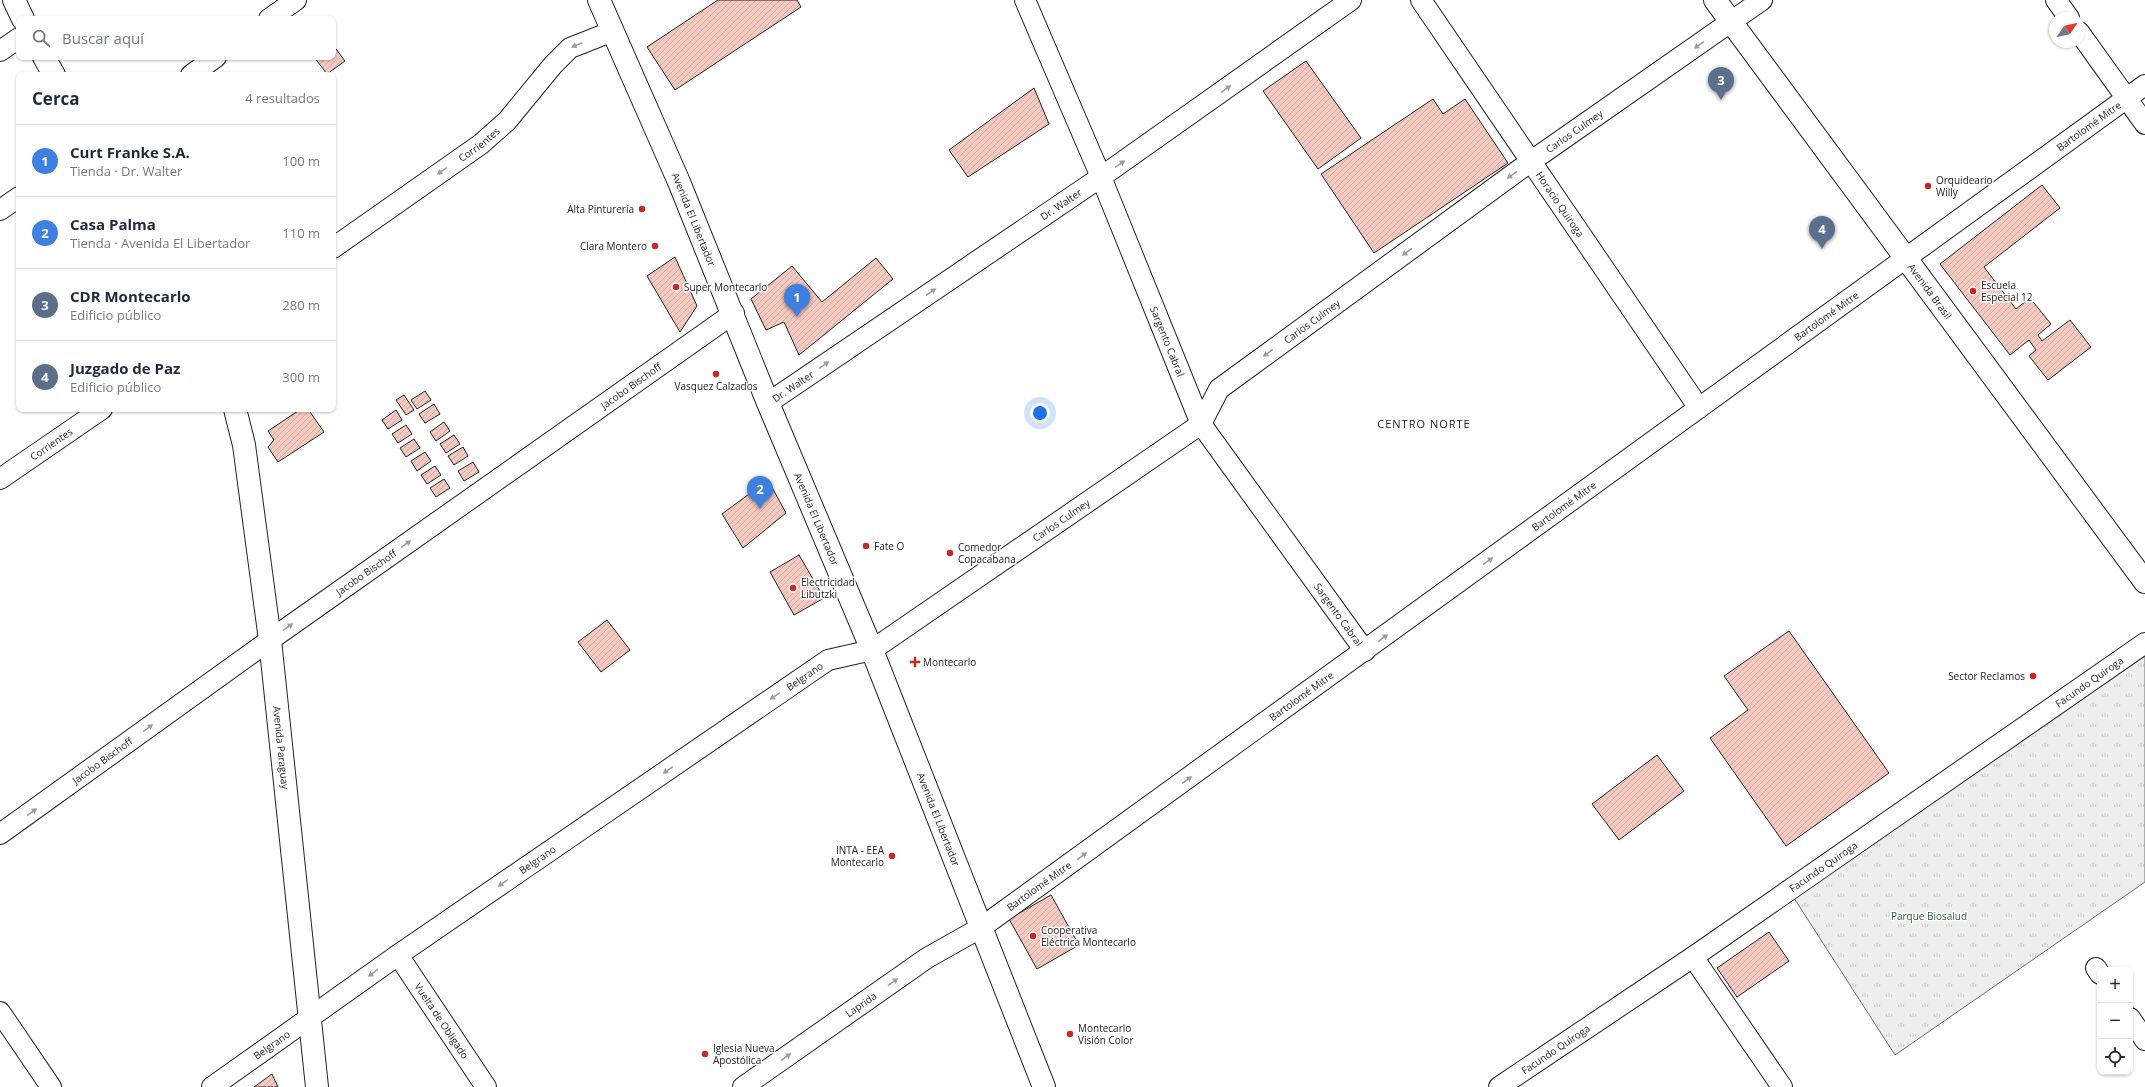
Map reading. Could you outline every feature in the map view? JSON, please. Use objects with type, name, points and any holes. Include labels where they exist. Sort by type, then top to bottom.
[{"type":"main road","points":[[14,0],[22,16]]},
{"type":"main road","name":"Avenida El Libertador","points":[[599,0],[679,182],[734,313],[768,403],[872,650],[1044,1087]]},
{"type":"main road","name":"Avenida Brasil","points":[[1715,0],[1906,256],[2145,582]]},
{"type":"main road","points":[[46,60],[52,72]]},
{"type":"main road","name":"Avenida Paraguay","points":[[236,412],[244,444],[270,640],[316,1087]]},
{"type":"street","points":[[274,16],[296,0]]},
{"type":"street","name":"Sargento Cabral","points":[[1025,0],[1101,178],[1201,424],[1365,651]]},
{"type":"street","name":"Dr. Walter","points":[[768,403],[1101,178],[1350,0]]},
{"type":"street","name":"Horacio Quiroga","points":[[1421,0],[1699,408]]},
{"type":"street","name":"Carlos Culmey","points":[[872,650],[1201,424],[1219,388],[1530,162],[1762,0]]},
{"type":"street","points":[[2056,0],[2065,12]]},
{"type":"street","name":"Corrientes","points":[[336,246],[481,144],[507,121],[553,65],[570,48],[613,31]]},
{"type":"street","points":[[0,51],[16,40]]},
{"type":"street","points":[[2085,40],[2145,124]]},
{"type":"street","points":[[195,72],[212,60]]},
{"type":"street","name":"Bartolomé Mitre","points":[[982,927],[1365,651],[1906,256],[2145,85]]},
{"type":"street","points":[[0,210],[16,199]]},
{"type":"street","name":"Jacobo Bischoff","points":[[0,834],[270,640],[734,313]]},
{"type":"street","name":"Corrientes","points":[[0,480],[98,412]]},
{"type":"street","name":"Facundo Quiroga","points":[[1499,1087],[1693,957],[2145,643]]},
{"type":"street","name":"Belgrano","points":[[212,1087],[310,1019],[398,954],[828,660],[872,650]]},
{"type":"street","name":"Laprida","points":[[743,1087],[927,958],[982,927]]},
{"type":"street","name":"Vuelta de Obligado","points":[[398,954],[486,1087]]},
{"type":"street","points":[[1693,957],[1782,1087]]},
{"type":"street","points":[[0,1012],[50,1087]]},
{"type":"street","points":[[2133,1022],[2145,1040]]},
{"type":"green space","name":"Parque Biosalud","points":[[2145,656],[2145,882],[1895,1055],[1792,895]]},
{"type":"building","points":[[718,0],[797,0],[801,7],[675,90],[647,47]]},
{"type":"building","points":[[336,49],[345,61],[330,72],[325,72],[316,60],[336,60]]},
{"type":"building","points":[[1306,61],[1361,138],[1318,169],[1263,91]]},
{"type":"building","points":[[1034,88],[1049,124],[968,177],[949,150]]},
{"type":"building","points":[[1433,99],[1443,114],[1465,99],[1508,163],[1374,253],[1321,174]]},
{"type":"building","points":[[2042,185],[2060,208],[1984,267],[2016,309],[2030,298],[2051,324],[2038,335],[2042,341],[2070,320],[2091,347],[2048,380],[2029,356],[2036,350],[2029,340],[2010,355],[1940,264]]},
{"type":"building","points":[[675,257],[697,306],[680,332],[647,276]]},
{"type":"building","points":[[876,258],[893,279],[799,355],[784,322],[766,330],[751,299],[792,266],[822,302]]},
{"type":"building","points":[[425,391],[431,400],[417,409],[411,400]]},
{"type":"building","points":[[404,395],[414,410],[406,415],[396,400]]},
{"type":"building","points":[[434,404],[440,414],[425,423],[419,414]]},
{"type":"building","points":[[396,410],[402,420],[388,429],[382,420]]},
{"type":"building","points":[[296,412],[310,412],[324,432],[278,462],[268,447],[274,440],[268,431]]},
{"type":"building","points":[[444,422],[450,431],[436,441],[430,432]]},
{"type":"building","points":[[406,425],[412,434],[398,443],[392,434]]},
{"type":"building","points":[[454,435],[460,444],[446,453],[440,444]]},
{"type":"building","points":[[414,439],[420,448],[406,457],[400,448]]},
{"type":"building","points":[[463,447],[468,456],[454,465],[448,456]]},
{"type":"building","points":[[425,452],[431,461],[417,471],[411,461]]},
{"type":"building","points":[[473,462],[479,472],[464,481],[458,471]]},
{"type":"building","points":[[435,466],[441,475],[427,484],[421,475]]},
{"type":"building","points":[[444,479],[450,488],[436,497],[430,488]]},
{"type":"building","points":[[768,480],[786,513],[743,548],[722,514]]},
{"type":"building","points":[[799,555],[824,598],[794,615],[770,572]]},
{"type":"building","points":[[607,620],[630,650],[601,672],[578,642]]},
{"type":"building","points":[[1789,631],[1889,773],[1786,846],[1710,738],[1748,710],[1724,676]]},
{"type":"building","points":[[1657,755],[1684,791],[1619,840],[1592,804]]},
{"type":"building","points":[[1051,895],[1079,945],[1037,969],[1009,919]]},
{"type":"building","points":[[1769,932],[1789,961],[1737,997],[1717,968]]},
{"type":"building","points":[[272,1074],[278,1087],[254,1087]]},
{"type":"place","name":"CDR Montecarlo","points":[[1721,100]]},
{"type":"place","name":"Orquideario Willy","points":[[1928,186]]},
{"type":"place","name":"Alta Pinturería","points":[[642,209]]},
{"type":"place","name":"Clara Montero","points":[[655,246]]},
{"type":"place","name":"Juzgado de Paz","points":[[1822,249]]},
{"type":"place","name":"Super Montecarlo","points":[[676,287]]},
{"type":"place","name":"Escuela Especial 12","points":[[1973,291]]},
{"type":"place","name":"Curt Franke S.A.","points":[[797,317]]},
{"type":"place","name":"Vasquez Calzados","points":[[716,374]]},
{"type":"place","name":"Casa Palma","points":[[760,509]]},
{"type":"place","name":"Fate O","points":[[866,546]]},
{"type":"place","name":"Comedor Copacabana","points":[[950,553]]},
{"type":"place","name":"Electricidad Libutzki","points":[[793,588]]},
{"type":"place","name":"Montecarlo","points":[[915,662]]},
{"type":"place","name":"Sector Reclamos","points":[[2033,676]]},
{"type":"place","name":"INTA - EEA Montecarlo","points":[[892,856]]},
{"type":"place","name":"Cooperativa Eléctrica Montecarlo","points":[[1033,936]]},
{"type":"place","name":"Montecarlo Visión Color","points":[[1070,1034]]},
{"type":"place","name":"Iglesia Nueva Apostólica","points":[[705,1054]]},
{"type":"district","name":"CENTRO NORTE","points":[[1424,423]]}]
